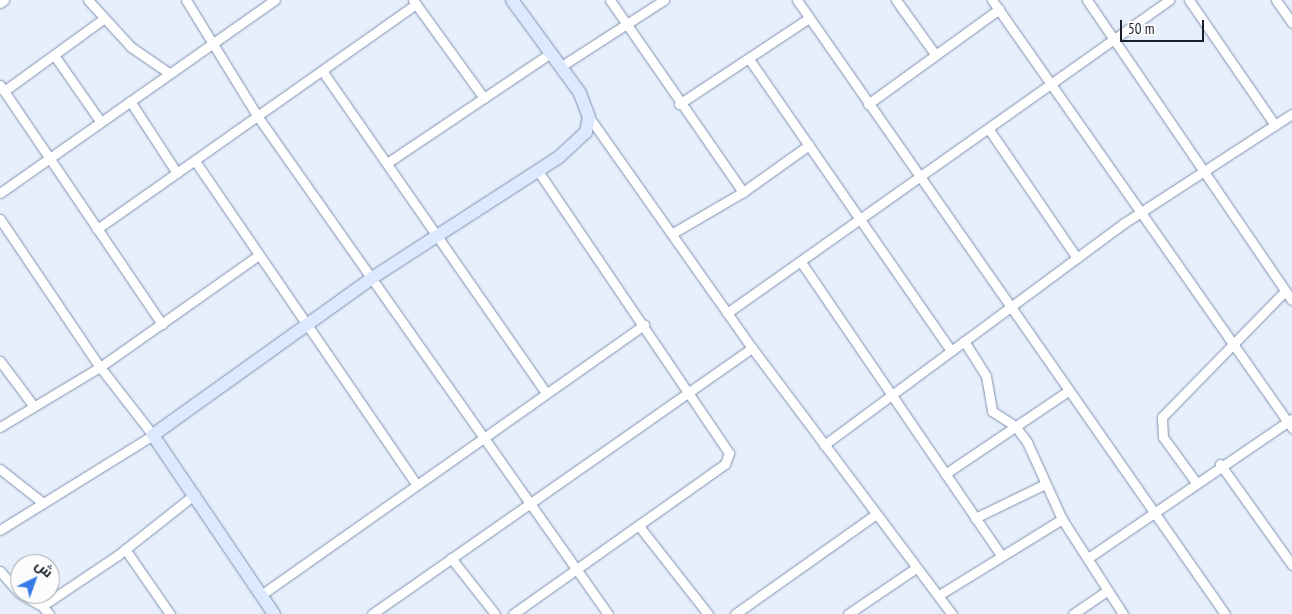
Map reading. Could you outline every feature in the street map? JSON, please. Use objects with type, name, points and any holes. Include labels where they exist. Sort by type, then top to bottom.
[{"type":"street","points":[[0,3],[4,0]]},
{"type":"street","points":[[88,0],[103,19],[131,47],[169,73]]},
{"type":"street","points":[[186,0],[210,45],[258,117],[608,614]]},
{"type":"street","points":[[0,193],[48,157],[275,0]]},
{"type":"street","points":[[512,0],[549,54],[580,93],[589,117],[674,233],[752,348],[952,614]]},
{"type":"street","points":[[610,0],[679,104],[743,192]]},
{"type":"street","points":[[560,67],[664,0]]},
{"type":"street","points":[[797,0],[1225,614]]},
{"type":"street","points":[[896,0],[935,54]]},
{"type":"street","points":[[992,0],[1139,214],[1291,423],[1220,464],[1088,558]]},
{"type":"street","points":[[1087,0],[1202,172],[1292,300]]},
{"type":"street","points":[[727,313],[990,131],[1052,86],[1113,37],[1169,0]]},
{"type":"street","points":[[1189,0],[1275,125]]},
{"type":"street","points":[[1276,0],[1292,23]]},
{"type":"street","points":[[97,229],[323,72],[415,2],[484,98]]},
{"type":"street","points":[[868,104],[935,54],[999,10]]},
{"type":"street","points":[[679,104],[809,18]]},
{"type":"street","points":[[103,19],[54,55],[2,88],[162,324]]},
{"type":"street","points":[[387,163],[549,54]]},
{"type":"street","points":[[54,55],[100,121]]},
{"type":"street","points":[[749,58],[859,221],[951,351]]},
{"type":"street","points":[[323,72],[546,392]]},
{"type":"street","points":[[130,101],[178,173]]},
{"type":"street","points":[[824,445],[1139,214],[1292,114]]},
{"type":"street","points":[[0,530],[42,502],[153,435],[436,234],[538,171],[586,132],[589,117]]},
{"type":"street","points":[[990,131],[1077,258]]},
{"type":"street","points":[[674,233],[743,192],[808,144]]},
{"type":"street","points":[[194,161],[306,327],[416,484]]},
{"type":"street","points":[[513,614],[639,526],[727,459],[727,447],[538,171]]},
{"type":"street","points":[[0,219],[100,367],[153,435],[195,494],[274,614]]},
{"type":"street","points":[[0,427],[32,404],[50,399],[100,367],[258,256]]},
{"type":"street","points":[[800,262],[1001,556]]},
{"type":"street","points":[[1195,481],[1163,437],[1162,417],[1231,342],[1286,291]]},
{"type":"street","points":[[261,596],[546,392],[644,325]]},
{"type":"street","points":[[964,342],[986,376],[992,411],[1015,426],[1027,442],[1062,519],[1122,613]]},
{"type":"street","points":[[372,614],[752,348]]},
{"type":"street","points":[[0,361],[32,404]]},
{"type":"street","points":[[945,474],[1068,390]]},
{"type":"street","points":[[1220,464],[1292,565]]},
{"type":"street","points":[[0,469],[42,502]]},
{"type":"street","points":[[975,518],[1045,484]]},
{"type":"street","points":[[42,606],[126,549],[195,494]]},
{"type":"street","points":[[735,614],[876,514]]},
{"type":"street","points":[[939,595],[1062,519]]},
{"type":"street","points":[[639,526],[708,614]]},
{"type":"street","points":[[126,549],[170,614]]},
{"type":"street","points":[[451,558],[495,614]]},
{"type":"street","points":[[848,614],[916,568]]},
{"type":"street","points":[[0,571],[10,582]]},
{"type":"street","points":[[1073,614],[1108,590]]},
{"type":"street","points":[[38,604],[50,614]]}]
